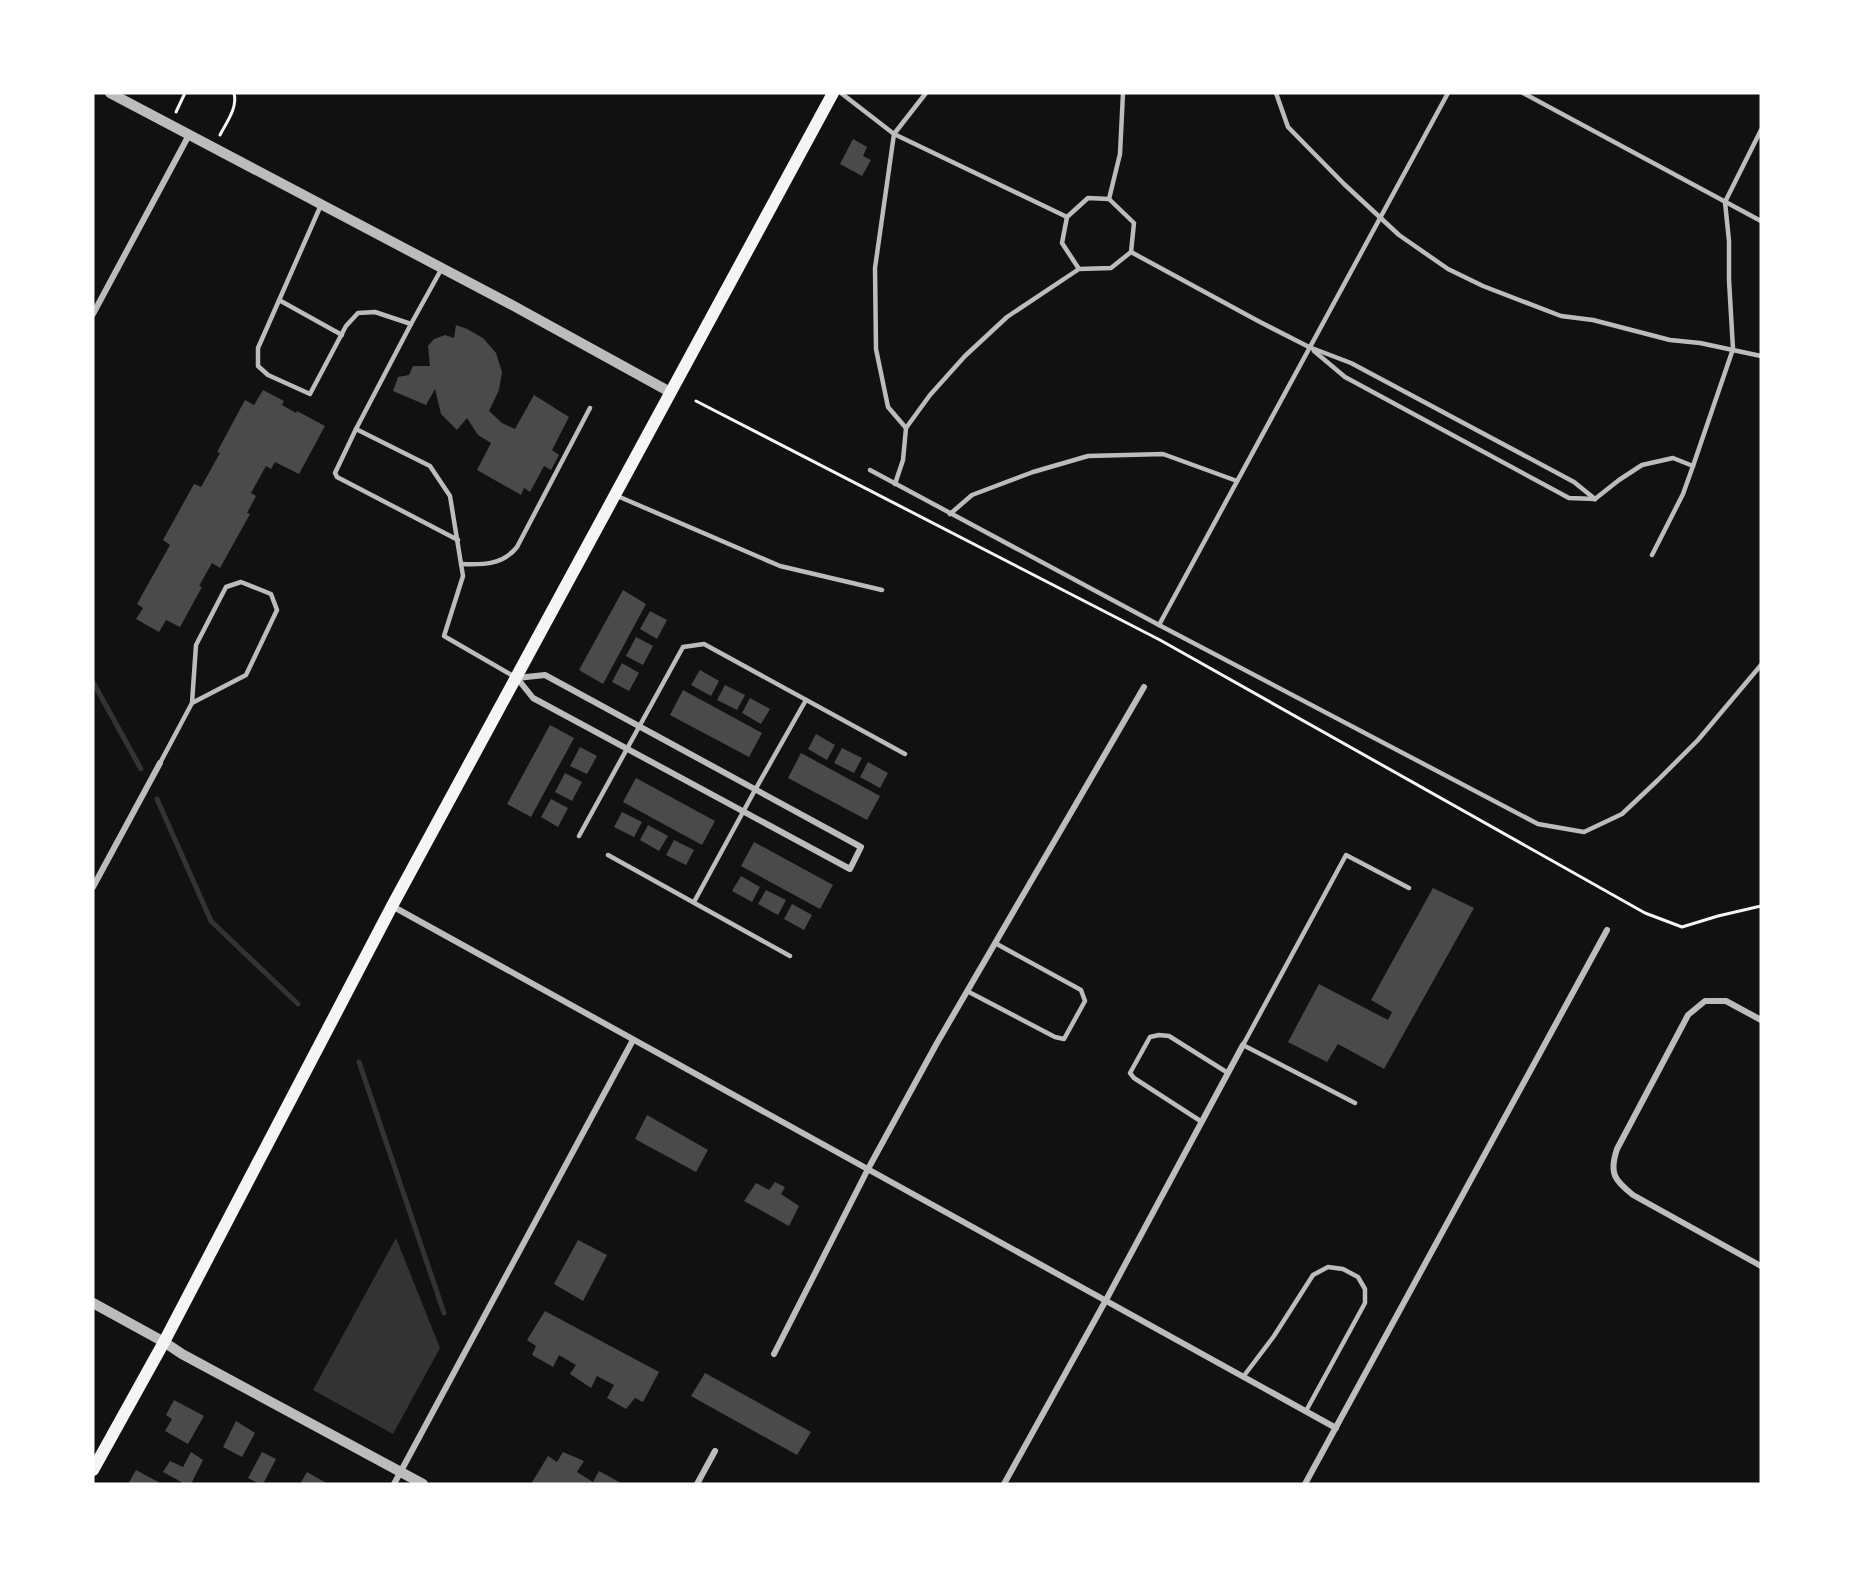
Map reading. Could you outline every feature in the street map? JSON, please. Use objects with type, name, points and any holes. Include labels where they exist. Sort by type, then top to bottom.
[{"type":"main road","points":[[93,1470],[164,1341],[392,906],[833,93]]},
{"type":"street","points":[[110,93],[442,268],[670,392]]},
{"type":"street","points":[[93,314],[189,135]]},
{"type":"street","points":[[545,675],[861,847],[850,869],[533,698],[517,678],[545,675]]},
{"type":"street","points":[[774,1354],[868,1169],[967,991],[1144,687]]},
{"type":"street","points":[[93,887],[160,763]]},
{"type":"street","points":[[392,906],[1336,1428]]},
{"type":"street","points":[[1305,1484],[1607,930]]},
{"type":"street","points":[[1761,1020],[1726,1001],[1705,1001],[1688,1016],[1617,1149],[1612,1162],[1612,1170],[1619,1184],[1633,1195],[1761,1266]]},
{"type":"street","points":[[394,1484],[633,1040]]},
{"type":"street","points":[[1004,1484],[1243,1045]]},
{"type":"street","points":[[93,1303],[164,1341],[182,1354],[423,1484]]},
{"type":"street","points":[[697,1484],[715,1451]]},
{"type":"lane","points":[[842,93],[894,134],[1067,217]]},
{"type":"lane","points":[[906,428],[888,407],[876,349],[875,268],[894,134],[926,93]]},
{"type":"lane","points":[[1109,199],[1120,154],[1123,93]]},
{"type":"lane","points":[[1276,93],[1288,127],[1398,235],[1448,269],[1483,286],[1561,316],[1593,320],[1670,340],[1700,343],[1761,356]]},
{"type":"lane","points":[[1159,625],[1448,93]]},
{"type":"lane","points":[[1523,93],[1761,221]]},
{"type":"lane","points":[[1652,555],[1683,494],[1733,349],[1729,241],[1725,202],[1761,130]]},
{"type":"lane","points":[[895,484],[903,460],[906,428],[930,395],[965,356],[1007,317],[1079,269],[1112,268],[1131,252],[1134,223],[1109,199],[1088,198],[1067,217],[1062,243],[1079,269]]},
{"type":"lane","points":[[321,205],[258,348],[258,366],[268,375],[310,394],[346,326],[358,313],[375,312],[411,324]]},
{"type":"lane","points":[[1131,252],[1309,347],[1351,363],[1564,476],[1595,499]]},
{"type":"lane","points":[[442,268],[335,473],[336,477],[458,540]]},
{"type":"lane","points":[[279,300],[342,335]]},
{"type":"lane","points":[[1309,347],[1345,377],[1569,498],[1595,499],[1642,465],[1673,458],[1693,466]]},
{"type":"lane","points":[[461,564],[479,565],[498,562],[512,554],[590,408]]},
{"type":"lane","points":[[356,429],[430,466],[450,496],[463,576],[444,636],[517,678]]},
{"type":"lane","points":[[950,514],[972,495],[1033,472],[1088,456],[1163,454],[1237,480]]},
{"type":"lane","points":[[870,470],[1538,824],[1584,832],[1622,814],[1698,740],[1761,665]]},
{"type":"lane","points":[[615,495],[780,566],[882,590]]},
{"type":"lane","points":[[160,763],[192,703],[196,645],[226,587],[241,582],[271,594],[277,610],[246,675],[192,703]]},
{"type":"lane","points":[[579,836],[683,647],[704,644],[905,754]]},
{"type":"lane","points":[[694,902],[806,700]]},
{"type":"lane","points":[[608,855],[790,956]]},
{"type":"lane","points":[[1355,1103],[1243,1045],[1346,855],[1409,888]]},
{"type":"lane","points":[[967,991],[1055,1037],[1064,1039],[1085,1001],[1081,990],[995,943]]},
{"type":"lane","points":[[1202,1122],[1134,1078],[1130,1073],[1150,1037],[1159,1035],[1169,1036],[1228,1073]]},
{"type":"lane","points":[[1243,1377],[1274,1336],[1313,1275],[1328,1268],[1343,1269],[1358,1277],[1365,1289],[1365,1303],[1306,1411]]},
{"type":"path","points":[[170,125],[185,93]]},
{"type":"path","points":[[213,148],[233,110],[236,99],[234,93]]},
{"type":"path","points":[[696,400],[1160,640],[1645,913],[1682,927],[1761,906]]},
{"type":"shaded area","points":[[396,1238],[440,1348],[393,1434],[313,1390]]},
{"type":"building","points":[[853,139],[867,147],[863,156],[871,160],[862,176],[840,164]]},
{"type":"building","points":[[456,325],[483,338],[496,353],[502,372],[499,390],[489,411],[502,423],[515,429],[534,395],[569,417],[552,450],[559,455],[551,470],[544,466],[530,492],[524,488],[521,495],[477,470],[491,443],[478,435],[467,418],[457,430],[441,414],[435,389],[426,405],[393,391],[398,377],[409,375],[413,366],[430,366],[428,346],[434,339],[445,335],[454,338]]},
{"type":"building","points":[[263,390],[284,401],[282,405],[325,426],[299,474],[275,462],[271,469],[266,466],[251,493],[256,496],[247,513],[250,514],[220,568],[212,563],[180,627],[166,620],[159,632],[136,619],[143,608],[137,604],[170,545],[163,540],[194,484],[201,487],[245,400],[254,405]]},
{"type":"building","points":[[623,590],[646,604],[603,684],[579,670]]},
{"type":"building","points":[[650,611],[667,620],[657,639],[640,629]]},
{"type":"building","points":[[636,637],[653,646],[643,665],[626,656]]},
{"type":"building","points":[[622,663],[639,673],[629,691],[612,682]]},
{"type":"building","points":[[700,670],[719,681],[711,696],[691,685]]},
{"type":"building","points":[[725,685],[745,695],[737,710],[717,700]]},
{"type":"building","points":[[683,690],[762,733],[749,757],[670,715]]},
{"type":"building","points":[[750,698],[770,709],[761,724],[742,713]]},
{"type":"building","points":[[550,725],[574,738],[531,817],[507,804]]},
{"type":"building","points":[[816,734],[835,745],[827,760],[808,749]]},
{"type":"building","points":[[580,747],[597,756],[587,774],[570,766]]},
{"type":"building","points":[[842,748],[862,758],[854,773],[834,763]]},
{"type":"building","points":[[801,753],[880,796],[867,820],[788,778]]},
{"type":"building","points":[[868,762],[888,773],[880,788],[860,777]]},
{"type":"building","points":[[565,773],[582,782],[572,801],[555,792]]},
{"type":"building","points":[[636,778],[715,821],[702,845],[623,802]]},
{"type":"building","points":[[551,799],[568,808],[558,827],[541,817]]},
{"type":"building","points":[[622,812],[642,822],[634,837],[614,827]]},
{"type":"building","points":[[648,825],[668,836],[659,851],[640,840]]},
{"type":"building","points":[[674,840],[694,850],[686,865],[666,855]]},
{"type":"building","points":[[754,842],[833,885],[820,909],[741,866]]},
{"type":"building","points":[[741,876],[760,887],[752,902],[732,891]]},
{"type":"building","points":[[1433,888],[1474,908],[1384,1069],[1338,1044],[1327,1062],[1288,1042],[1319,984],[1388,1020],[1392,1012],[1371,1000]]},
{"type":"building","points":[[766,890],[786,900],[778,915],[758,904]]},
{"type":"building","points":[[792,904],[812,915],[804,930],[784,919]]},
{"type":"building","points":[[647,1115],[708,1150],[696,1172],[635,1139]]},
{"type":"building","points":[[775,1182],[785,1187],[781,1194],[799,1206],[789,1226],[744,1201],[756,1183],[769,1190]]},
{"type":"building","points":[[578,1240],[607,1255],[583,1301],[554,1284]]},
{"type":"building","points":[[545,1311],[659,1372],[643,1402],[635,1398],[626,1409],[607,1398],[614,1385],[597,1376],[591,1388],[570,1374],[576,1365],[559,1355],[553,1367],[532,1355],[536,1346],[527,1340]]},
{"type":"building","points":[[705,1373],[811,1432],[797,1455],[691,1396]]},
{"type":"building","points":[[174,1400],[204,1416],[188,1444],[165,1431],[172,1419],[166,1415]]},
{"type":"building","points":[[236,1421],[255,1433],[242,1457],[223,1447]]},
{"type":"building","points":[[191,1452],[203,1460],[191,1484],[185,1484],[163,1472],[170,1461],[183,1467]]},
{"type":"building","points":[[262,1452],[276,1459],[263,1484],[260,1484],[248,1478]]},
{"type":"building","points":[[563,1452],[584,1461],[577,1472],[593,1482],[599,1471],[623,1484],[531,1484],[548,1456],[557,1462]]},
{"type":"building","points":[[136,1470],[162,1484],[128,1484]]},
{"type":"building","points":[[307,1472],[328,1484],[300,1484]]},
{"type":"waterway","points":[[93,682],[141,769]]},
{"type":"waterway","points":[[157,799],[211,921],[298,1004]]},
{"type":"waterway","points":[[359,1062],[444,1313]]}]
